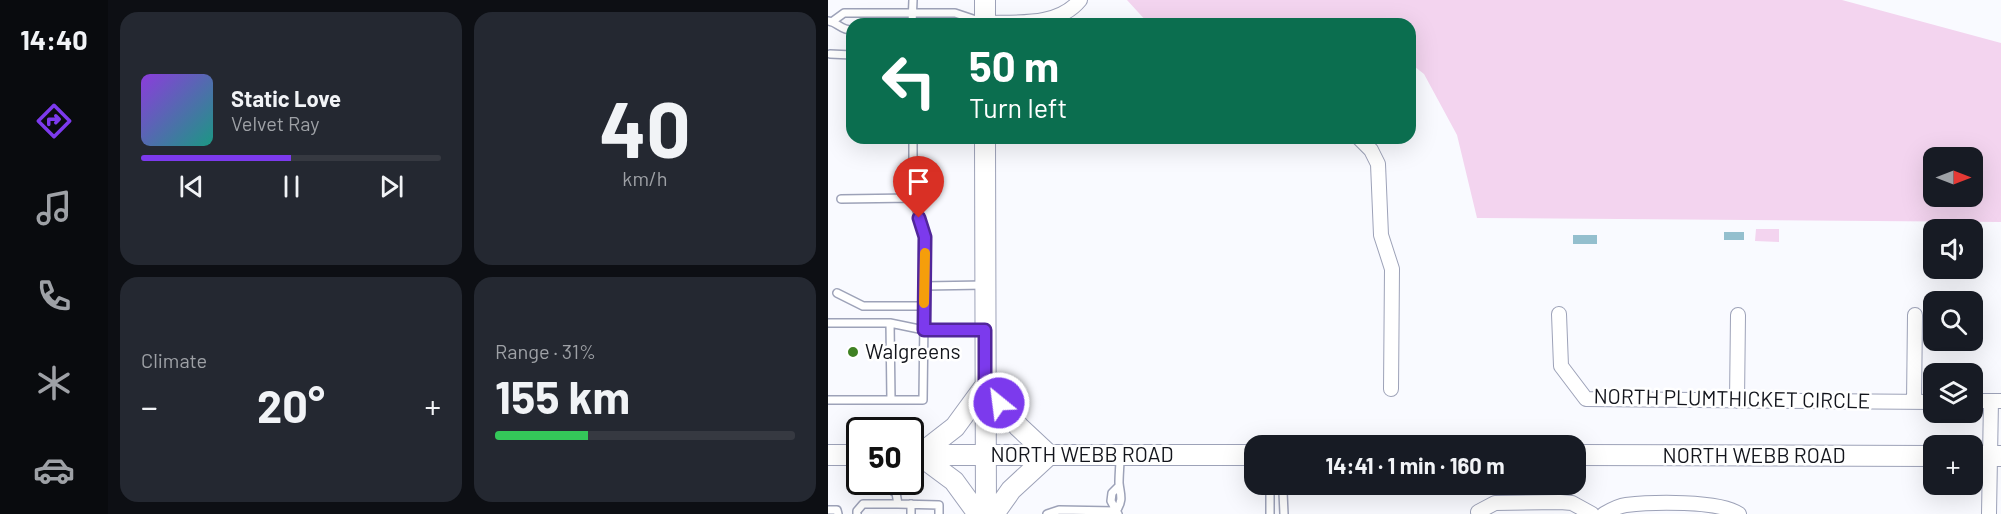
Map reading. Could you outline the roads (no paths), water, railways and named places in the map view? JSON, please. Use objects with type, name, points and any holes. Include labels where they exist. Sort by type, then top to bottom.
[{"type":"main road","points":[[984,18],[985,0]]},
{"type":"main road","points":[[985,144],[986,514]]},
{"type":"main road","points":[[924,449],[955,427],[985,386]]},
{"type":"main road","points":[[985,386],[1019,427],[1049,455],[1011,490],[994,514]]},
{"type":"main road","points":[[828,455],[846,455]]},
{"type":"main road","name":"NORTH WEBB ROAD","points":[[924,455],[1244,455]]},
{"type":"main road","name":"NORTH WEBB ROAD","points":[[1586,455],[1923,456]]},
{"type":"main road","points":[[924,461],[954,481],[978,514]]},
{"type":"street","points":[[1057,18],[1073,9],[1080,0]]},
{"type":"street","points":[[1365,144],[1378,164],[1381,235],[1392,269],[1391,389]]},
{"type":"street","name":"NORTH PLUMTHICKET CIRCLE","points":[[1559,314],[1561,366],[1586,399],[1923,402]]},
{"type":"street","points":[[1737,401],[1738,315]]},
{"type":"street","points":[[1914,402],[1915,315]]},
{"type":"street","points":[[1989,514],[1988,456],[1996,401]]},
{"type":"street","points":[[1478,512],[1495,503],[1560,502],[1572,503],[1592,514]]},
{"type":"street","points":[[1604,514],[1624,505],[1676,504],[1720,506],[1739,514]]},
{"type":"lane","points":[[913,0],[913,18]]},
{"type":"lane","points":[[846,30],[830,21],[844,13],[955,13],[968,18]]},
{"type":"lane","points":[[830,54],[846,55]]},
{"type":"lane","points":[[828,400],[923,400],[925,237],[914,198],[913,144]]},
{"type":"lane","points":[[841,199],[914,198]]},
{"type":"lane","points":[[924,286],[985,285]]},
{"type":"lane","points":[[837,293],[862,306],[924,306]]},
{"type":"lane","points":[[828,323],[890,323],[924,330],[985,330]]},
{"type":"lane","points":[[890,323],[891,400]]},
{"type":"lane","points":[[1047,514],[1059,510],[1117,512],[1121,504],[1122,493],[1119,486],[1120,455]]},
{"type":"lane","points":[[896,495],[898,504]]},
{"type":"lane","points":[[1270,495],[1270,514]]},
{"type":"lane","points":[[1283,495],[1284,514]]},
{"type":"lane","points":[[857,512],[862,504],[911,504],[939,505],[939,514]]},
{"type":"lane","points":[[911,504],[911,514]]},
{"type":"lane","points":[[828,510],[838,512]]},
{"type":"water","points":[[1724,232],[1744,232],[1744,240],[1724,240]]},
{"type":"water","points":[[1573,235],[1597,235],[1597,244],[1573,244]]},
{"type":"place","name":"Walgreens","points":[[853,352]]}]
